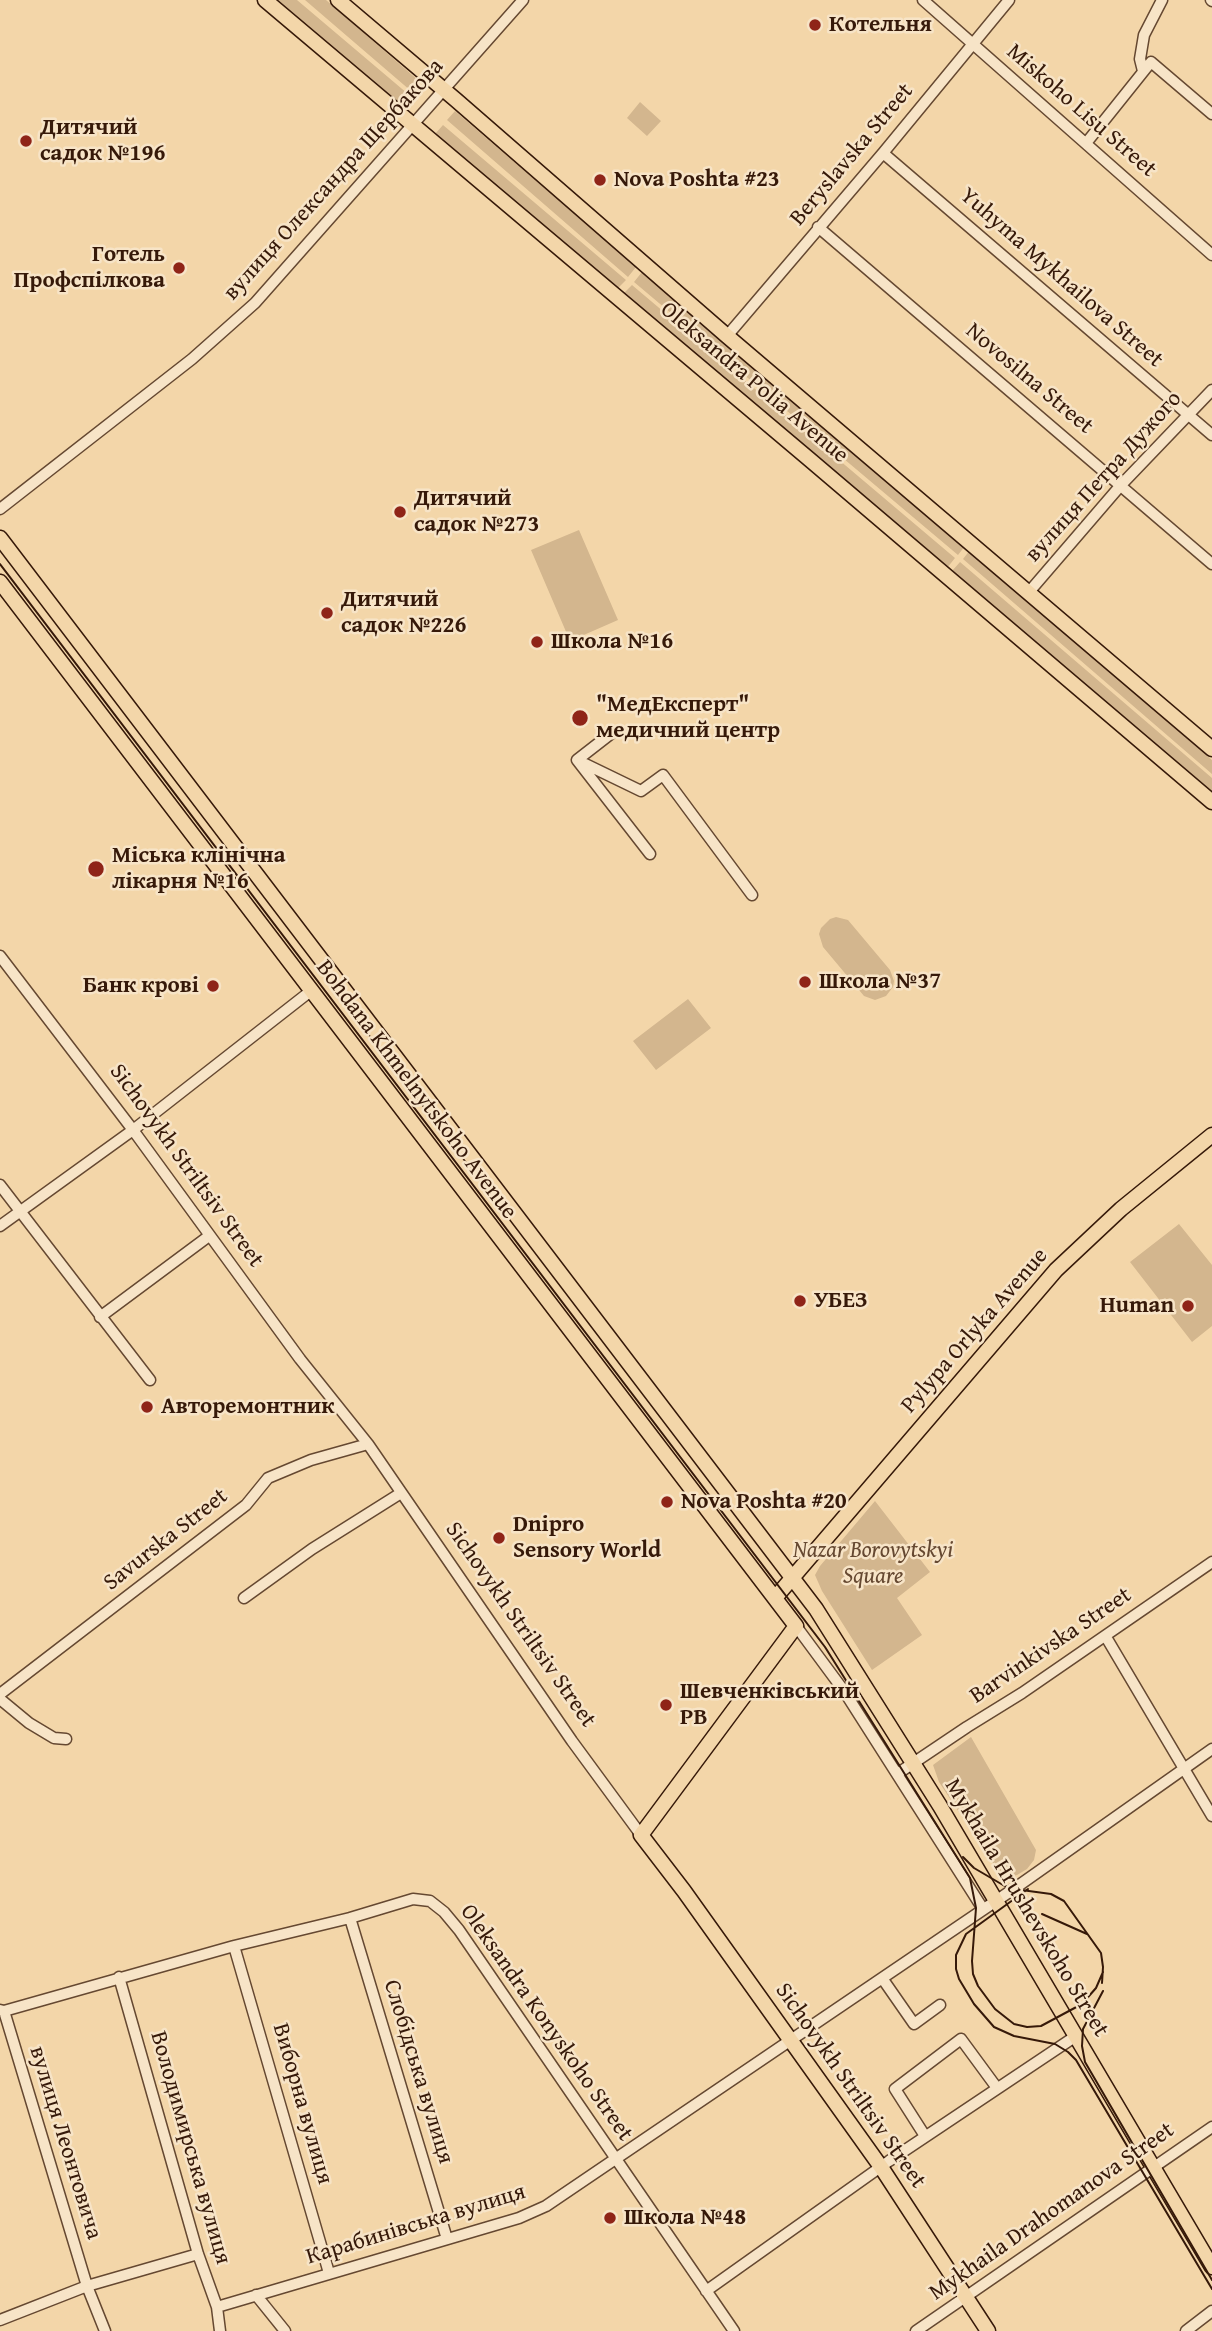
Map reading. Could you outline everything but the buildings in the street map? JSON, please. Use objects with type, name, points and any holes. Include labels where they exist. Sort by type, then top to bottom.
[{"type":"main road","name":"Oleksandra Polia Avenue","points":[[265,0],[1212,802]]},
{"type":"main road","name":"Oleksandra Polia Avenue","points":[[338,0],[1212,749]]},
{"type":"main road","name":"Bohdana Khmelnytskoho Avenue","points":[[0,538],[793,1578]]},
{"type":"main road","name":"Bohdana Khmelnytskoho Avenue","points":[[0,582],[796,1626]]},
{"type":"main road","points":[[312,990],[332,974]]},
{"type":"main road","name":"Pylypa Orlyka Avenue","points":[[775,1598],[1056,1270],[1121,1209],[1212,1135]]},
{"type":"main road","points":[[510,1250],[531,1234]]},
{"type":"main road","name":"Mykhaila Hrushevskoho Street","points":[[793,1578],[833,1634],[996,1900],[1212,2267]]},
{"type":"main road","points":[[641,1835],[796,1626]]},
{"type":"main road","name":"Sichovykh Striltsiv Street","points":[[641,1835],[881,2167],[988,2331]]},
{"type":"street","name":"вулиця Олександра Щербакова","points":[[0,509],[182,367],[256,303],[523,0]]},
{"type":"street","name":"Miskoho Lisu Street","points":[[923,0],[1212,255]]},
{"type":"street","name":"Beryslavska Street","points":[[727,336],[1009,0]]},
{"type":"street","points":[[1143,71],[1140,59],[1144,35],[1162,0]]},
{"type":"street","points":[[1087,142],[1151,62],[1212,114]]},
{"type":"street","name":"Yuhyma Mykhailova Street","points":[[883,153],[1212,435]]},
{"type":"street","name":"Novosilna Street","points":[[818,227],[1212,564]]},
{"type":"street","name":"вулиця Петра Дужого","points":[[1029,592],[1121,485],[1212,390]]},
{"type":"street","points":[[577,760],[613,732]]},
{"type":"street","points":[[577,760],[650,853]]},
{"type":"street","points":[[577,760],[641,791],[663,775],[752,895]]},
{"type":"street","name":"Sichovykh Striltsiv Street","points":[[0,956],[133,1130],[319,1384],[368,1444],[572,1741],[641,1835]]},
{"type":"street","points":[[0,1226],[133,1130],[312,990]]},
{"type":"street","points":[[0,1185],[150,1380]]},
{"type":"street","points":[[100,1317],[209,1236]]},
{"type":"street","name":"Savurska Street","points":[[0,1694],[246,1505],[268,1478],[311,1460],[368,1444]]},
{"type":"street","points":[[244,1598],[312,1549],[401,1493]]},
{"type":"street","name":"Barvinkivska Street","points":[[897,1774],[1105,1637],[1212,1562]]},
{"type":"street","name":"Mykhaila Hrushevskoho Street","points":[[796,1626],[844,1691],[983,1909]]},
{"type":"street","points":[[1105,1637],[1212,1816]]},
{"type":"street","points":[[0,1699],[29,1723],[54,1738],[66,1739]]},
{"type":"street","name":"Карабинівська вулиця","points":[[217,2307],[519,2218],[546,2206],[983,1909],[1212,1749]]},
{"type":"street","name":"Oleksandra Konyskoho Street","points":[[2,2010],[413,1899],[430,1901],[444,1912],[490,1975],[734,2331]]},
{"type":"street","name":"Слобідська вулиця","points":[[350,1918],[447,2239]]},
{"type":"street","name":"Виборна вулиця","points":[[234,1946],[329,2273]]},
{"type":"street","name":"Володимирська вулиця","points":[[119,1977],[198,2254],[217,2307],[219,2331]]},
{"type":"street","points":[[882,1978],[914,2024],[940,2005]]},
{"type":"street","name":"вулиця Леонтовича","points":[[2,2010],[87,2286],[104,2331]]},
{"type":"street","points":[[706,2291],[925,2136],[1076,2036]]},
{"type":"street","points":[[925,2136],[895,2089],[961,2039],[997,2088]]},
{"type":"street","name":"Mykhaila Drahomanova Street","points":[[916,2331],[1212,2127]]},
{"type":"street","points":[[0,2320],[87,2286],[198,2254]]},
{"type":"street","points":[[256,2295],[285,2331]]},
{"type":"street","points":[[1186,2331],[1212,2311]]},
{"type":"green space","points":[[277,0],[297,0],[408,94],[399,104]]},
{"type":"green space","points":[[305,0],[326,0],[419,81],[411,91]]},
{"type":"green space","points":[[640,102],[661,121],[647,136],[627,118]]},
{"type":"green space","points":[[455,111],[636,267],[628,277],[447,120]]},
{"type":"green space","points":[[443,125],[626,280],[617,289],[435,134]]},
{"type":"green space","points":[[642,272],[965,546],[958,555],[634,282]]},
{"type":"green space","points":[[632,285],[955,558],[947,568],[623,294]]},
{"type":"green space","points":[[579,530],[618,620],[570,641],[531,550]]},
{"type":"green space","points":[[970,550],[1212,760],[1212,774],[963,559]]},
{"type":"green space","points":[[960,562],[1212,778],[1212,794],[952,571]]},
{"type":"green space","points":[[836,917],[848,920],[890,970],[894,981],[886,996],[875,1000],[864,996],[823,947],[819,934],[821,928]]},
{"type":"green space","points":[[688,999],[711,1028],[656,1070],[633,1041]]},
{"type":"green space","name":"Human","points":[[1179,1224],[1212,1265],[1212,1326],[1192,1342],[1130,1262]]},
{"type":"green space","name":"Nazar Borovytskyi Square","points":[[875,1501],[930,1572],[897,1598],[922,1635],[872,1670],[822,1591],[815,1575]]},
{"type":"green space","points":[[971,1737],[1036,1850],[1034,1860],[1027,1869],[1017,1875],[1007,1877],[1000,1874],[939,1782],[933,1765]]},
{"type":"tram line","points":[[0,564],[825,1647],[970,1878],[976,1908],[973,1974],[978,1986],[995,2009],[1014,2024],[1041,2026],[1082,2004],[1096,1988],[1103,1972]]},
{"type":"tram line","points":[[963,1857],[974,1868],[1003,1885],[1051,1894],[1064,1901],[1101,1953],[1102,1983]]},
{"type":"tram line","points":[[1028,1889],[966,1934],[956,1955],[959,1979],[974,2004],[994,2027],[1014,2036],[1055,2044],[1076,2060],[1212,2289]]},
{"type":"tram line","points":[[1042,1914],[1087,1934]]},
{"type":"tram line","points":[[1103,1991],[1083,2029],[1085,2062],[1212,2280]]},
{"type":"place","name":"Котельня","points":[[815,25]]},
{"type":"place","name":"Дитячий садок №196","points":[[26,141]]},
{"type":"place","name":"Nova Poshta #23","points":[[600,180]]},
{"type":"place","name":"Готель Профспілкова","points":[[179,268]]},
{"type":"place","name":"Дитячий садок №273","points":[[400,512]]},
{"type":"place","name":"Дитячий садок №226","points":[[327,613]]},
{"type":"place","name":"Школа №16","points":[[537,642]]},
{"type":"place","name":"\"МедЕксперт\" медичний центр","points":[[580,718]]},
{"type":"place","name":"Міська клінічна лікарня №16","points":[[96,869]]},
{"type":"place","name":"Школа №37","points":[[805,982]]},
{"type":"place","name":"Банк крові","points":[[213,986]]},
{"type":"place","name":"УБЕЗ","points":[[800,1301]]},
{"type":"place","name":"Human","points":[[1188,1306]]},
{"type":"place","name":"Авторемонтник","points":[[147,1407]]},
{"type":"place","name":"Nova Poshta #20","points":[[667,1502]]},
{"type":"place","name":"Dnipro Sensory World","points":[[499,1538]]},
{"type":"place","name":"Шевченківський РВ","points":[[666,1705]]},
{"type":"place","name":"Школа №48","points":[[610,2218]]}]
